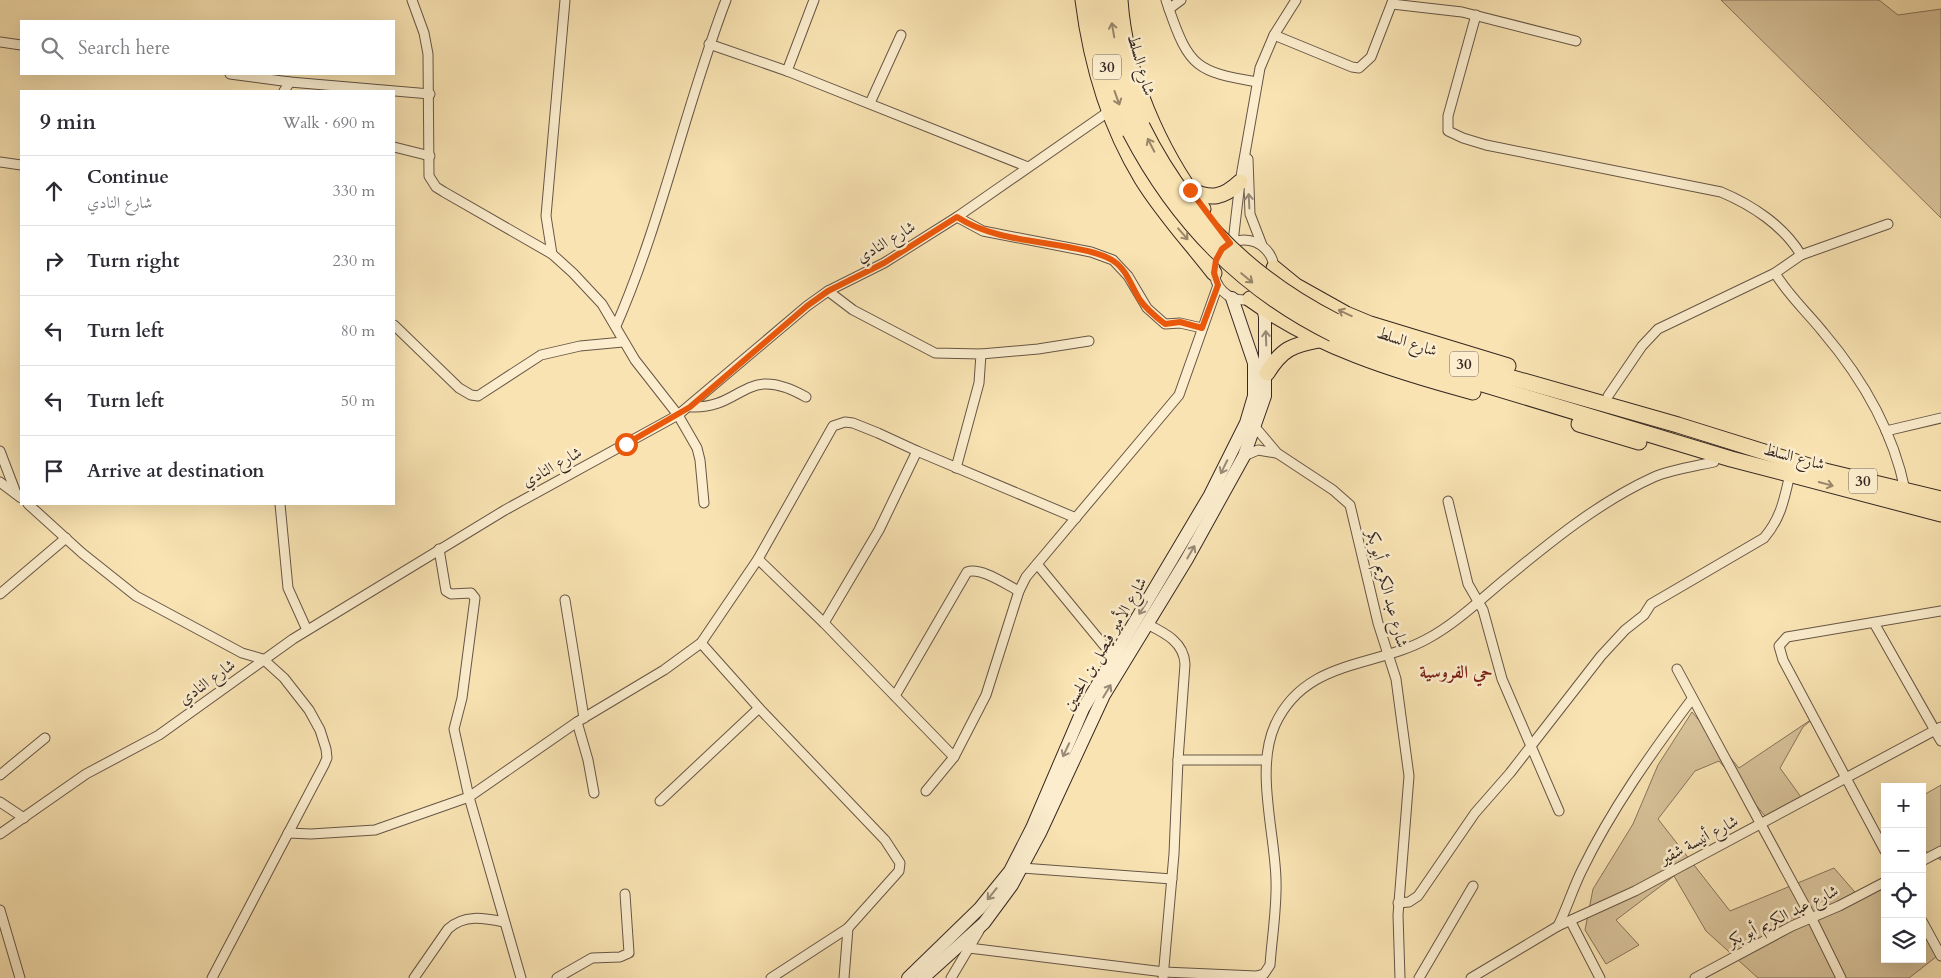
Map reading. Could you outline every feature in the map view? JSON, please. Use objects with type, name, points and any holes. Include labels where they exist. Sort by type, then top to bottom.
[{"type":"main road","points":[[1083,0],[1089,39],[1108,112],[1142,180],[1216,279]]},
{"type":"main road","name":"شارع السلط","points":[[1095,0],[1106,64],[1162,190],[1201,237],[1256,285],[1302,318],[1346,340],[1394,358],[1585,416],[1784,473],[1941,514]]},
{"type":"main road","name":"شارع السلط","points":[[1109,0],[1120,63],[1136,129],[1173,183],[1208,227],[1269,280],[1311,309],[1348,328],[1404,347],[1602,399],[1694,420],[1739,443],[1853,478],[1941,499]]},
{"type":"main road","points":[[1120,0],[1128,47],[1138,84],[1153,122],[1190,190],[1232,243]]},
{"type":"main road","points":[[1190,190],[1205,196],[1214,197],[1227,193],[1240,182]]},
{"type":"main road","points":[[1274,268],[1320,301],[1370,324],[1602,399]]},
{"type":"main road","points":[[1258,301],[1319,340],[1402,372],[1605,433],[1714,462],[1763,473],[1784,473]]},
{"type":"main road","points":[[1267,373],[1282,352],[1299,344],[1319,340]]},
{"type":"street","points":[[412,0],[426,43],[430,94],[429,176],[436,187],[552,254],[591,292],[616,326],[623,342],[678,416],[697,448],[704,503]]},
{"type":"street","points":[[552,254],[546,216],[565,0]]},
{"type":"street","points":[[616,326],[643,257],[709,44],[726,0]]},
{"type":"street","points":[[787,71],[814,0]]},
{"type":"street","points":[[1181,0],[1167,4],[1180,42],[1196,64],[1220,76],[1257,82]]},
{"type":"street","points":[[1232,243],[1257,82],[1265,53],[1274,34],[1296,0]]},
{"type":"street","points":[[1274,34],[1352,67],[1359,68],[1371,57],[1392,2],[1437,4],[1576,42]]},
{"type":"street","points":[[1476,15],[1447,121],[1448,131],[1486,145],[1721,192],[1746,205],[1783,231],[1801,255]]},
{"type":"street","points":[[870,103],[902,36]]},
{"type":"street","points":[[0,42],[20,45]]},
{"type":"street","points":[[709,44],[870,103],[1028,167]]},
{"type":"street","points":[[238,75],[290,82],[383,90]]},
{"type":"street","points":[[285,90],[290,82]]},
{"type":"street","points":[[395,91],[430,94]]},
{"type":"street","name":"شارع النادي","points":[[0,834],[86,774],[160,735],[263,659],[307,630],[439,549],[552,483],[678,416],[807,306],[828,291],[884,263],[957,217],[1108,112]]},
{"type":"street","points":[[1216,279],[1232,298],[1258,301],[1269,286],[1274,268],[1270,256],[1256,236],[1250,214],[1248,138]]},
{"type":"street","points":[[395,148],[430,156]]},
{"type":"street","points":[[0,162],[20,165]]},
{"type":"street","points":[[957,217],[983,231],[1091,252],[1108,258],[1128,276],[1147,308],[1165,324],[1180,322],[1202,328]]},
{"type":"street","points":[[1602,399],[1642,346],[1658,330],[1775,273],[1801,255],[1888,224]]},
{"type":"street","points":[[926,791],[954,757],[990,686],[1019,591],[1037,564],[1179,395],[1188,374],[1216,279],[1218,254],[1232,243],[1252,241],[1262,247]]},
{"type":"street","points":[[1775,273],[1792,298],[1846,361],[1871,399],[1886,431],[1901,471],[1905,490]]},
{"type":"street","points":[[828,291],[853,310],[935,353],[981,354],[1038,349],[1088,341]]},
{"type":"street","name":"شارع الأمير فيصل بن الحسين","points":[[908,978],[980,908],[1010,871],[1035,821],[1083,709],[1210,495],[1251,411],[1254,396],[1254,363],[1232,298]]},
{"type":"street","name":"شارع الأمير فيصل بن الحسين","points":[[922,978],[984,923],[1022,868],[1104,695],[1191,551],[1244,456],[1265,396],[1267,373],[1258,301]]},
{"type":"street","points":[[395,326],[459,388],[471,395],[478,396],[541,355],[572,348],[623,342]]},
{"type":"street","points":[[956,468],[979,383],[981,354]]},
{"type":"street","points":[[690,407],[711,406],[747,388],[765,382],[780,385],[806,397]]},
{"type":"street","points":[[1886,431],[1941,418]]},
{"type":"street","points":[[288,833],[312,834],[375,830],[469,797],[581,720],[664,670],[701,643],[758,559],[833,426],[845,422],[853,423],[1076,518]]},
{"type":"street","name":"شارع عبد الكريم أبو بكر","points":[[1255,427],[1276,453],[1333,490],[1350,506],[1378,623],[1389,655],[1400,698],[1409,776],[1398,903],[1400,978]]},
{"type":"street","points":[[1244,456],[1258,450],[1276,453]]},
{"type":"street","points":[[0,451],[18,496]]},
{"type":"street","points":[[824,624],[879,530],[917,451]]},
{"type":"street","points":[[969,948],[1164,975],[1256,976],[1268,970],[1276,882],[1265,760],[1273,732],[1283,710],[1305,688],[1345,666],[1389,655],[1436,634],[1560,535],[1612,499],[1655,476],[1714,462]]},
{"type":"street","points":[[1398,903],[1409,902],[1418,896],[1465,826],[1510,773],[1529,746],[1601,656],[1625,630],[1644,615],[1651,604],[1736,557],[1764,538],[1776,525],[1780,514],[1784,473]]},
{"type":"street","points":[[0,482],[18,496]]},
{"type":"street","points":[[1448,501],[1465,577],[1484,615],[1496,663],[1529,746],[1559,811]]},
{"type":"street","points":[[29,505],[112,578],[136,596],[242,653],[263,659],[284,678],[309,710],[320,730],[326,750],[324,765],[212,978]]},
{"type":"street","points":[[280,505],[287,583],[307,630]]},
{"type":"street","points":[[0,594],[66,538]]},
{"type":"street","points":[[439,549],[446,591],[451,594],[470,593],[475,598],[462,698],[454,729],[469,797],[521,978]]},
{"type":"street","points":[[758,559],[954,757]]},
{"type":"street","points":[[1037,564],[1121,668]]},
{"type":"street","points":[[894,696],[967,572],[973,570],[1019,591]]},
{"type":"street","points":[[565,600],[581,720],[594,793]]},
{"type":"street","points":[[1881,844],[1783,660],[1779,646],[1787,637],[1941,611]]},
{"type":"street","points":[[1874,623],[1938,729],[1941,741]]},
{"type":"street","points":[[1147,624],[1168,636],[1184,653],[1185,664],[1172,879],[1164,975]]},
{"type":"street","points":[[701,643],[759,708],[885,840],[898,857],[899,870],[848,928],[771,978]]},
{"type":"street","points":[[1677,669],[1811,917],[1841,978]]},
{"type":"street","points":[[1558,926],[1581,871],[1603,831],[1652,754],[1692,699]]},
{"type":"street","points":[[660,802],[759,708]]},
{"type":"street","name":"شارع أنيسة شقير","points":[[1471,978],[1558,926],[1582,917],[1938,729]]},
{"type":"street","points":[[0,775],[45,738]]},
{"type":"street","points":[[1178,760],[1265,760]]},
{"type":"street","points":[[0,802],[24,818]]},
{"type":"street","points":[[1926,859],[1941,851]]},
{"type":"street","points":[[1022,868],[1172,879]]},
{"type":"street","name":"شارع عبد الكريم أبو بكر","points":[[1695,978],[1811,917],[1839,906],[1881,884]]},
{"type":"street","points":[[1419,978],[1473,886]]},
{"type":"street","points":[[557,978],[592,958],[620,957],[629,953],[625,894]]},
{"type":"street","points":[[1568,904],[1582,917]]},
{"type":"street","points":[[0,910],[20,978]]},
{"type":"street","points":[[414,978],[444,934],[455,922],[477,918],[504,922]]},
{"type":"street","points":[[1571,922],[1600,978]]},
{"type":"street","points":[[951,978],[984,923]]},
{"type":"street","points":[[844,978],[848,928]]},
{"type":"street","points":[[1926,928],[1941,956]]},
{"type":"shaded area","points":[[1721,0],[1879,0],[1898,15],[1941,9],[1941,218]]},
{"type":"shaded area","points":[[1692,712],[1739,768],[1815,717],[1803,727],[1780,768],[1806,804],[1771,823],[1719,761],[1695,771],[1658,819],[1730,911],[1834,868],[1860,898],[1881,890],[1881,963],[1926,963],[1926,924],[1941,953],[1909,978],[1758,978],[1706,931],[1674,876],[1616,920],[1639,945],[1606,964],[1585,930],[1593,889],[1633,824],[1658,765]]},
{"type":"shaded area","points":[[1941,785],[1941,860],[1926,851],[1926,794]]},
{"type":"district","name":"حي الفروسية","points":[[1456,672]]},
{"type":"route","points":[[626,444],[678,416],[690,407],[807,306],[828,291],[884,263],[957,217],[983,231],[1076,248],[1113,260],[1128,276],[1139,299],[1165,324],[1180,322],[1202,328],[1218,285],[1215,279],[1214,266],[1218,254],[1230,243],[1190,190]]}]
